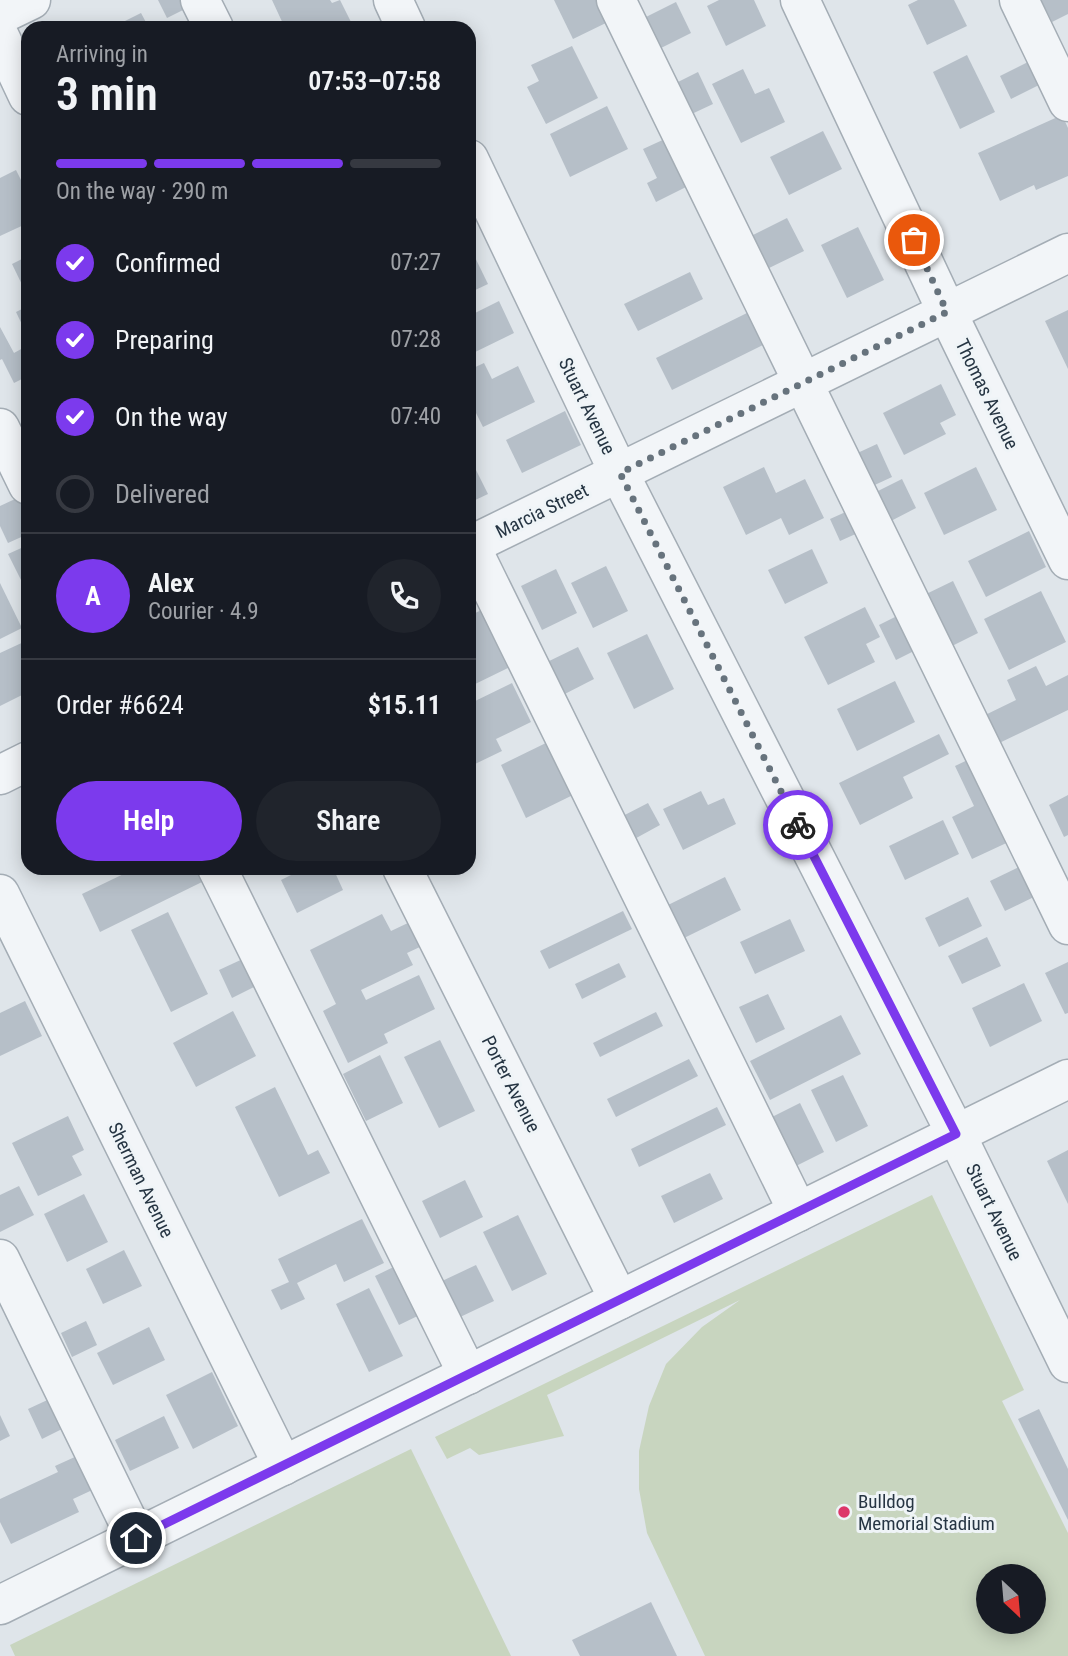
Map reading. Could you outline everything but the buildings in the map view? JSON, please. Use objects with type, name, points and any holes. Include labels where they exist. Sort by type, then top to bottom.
[{"type":"street","points":[[0,15],[31,0]]},
{"type":"street","points":[[200,0],[210,21]]},
{"type":"street","points":[[393,0],[403,21]]},
{"type":"street","points":[[616,0],[1068,925]]},
{"type":"street","name":"Thomas Avenue","points":[[800,0],[1068,560]]},
{"type":"street","points":[[1019,0],[1068,102]]},
{"type":"street","points":[[0,37],[21,81]]},
{"type":"street","name":"Stuart Avenue","points":[[476,174],[620,473],[956,1134],[1068,1363]]},
{"type":"street","name":"Marcia Street","points":[[476,542],[1068,254]]},
{"type":"street","points":[[0,428],[21,471]]},
{"type":"street","points":[[476,559],[798,1212]]},
{"type":"street","points":[[0,775],[21,764]]},
{"type":"street","points":[[220,875],[468,1375]]},
{"type":"street","name":"Porter Avenue","points":[[406,875],[619,1300]]},
{"type":"street","name":"Sherman Avenue","points":[[0,894],[283,1466]]},
{"type":"street","points":[[0,1605],[1068,1079]]},
{"type":"street","points":[[0,1259],[136,1538]]},
{"type":"green space","points":[[932,1195],[1024,1390],[1002,1401],[1068,1533],[1068,1656],[705,1656],[647,1533],[639,1489],[639,1451],[649,1406],[666,1364],[702,1327],[740,1300],[547,1395],[564,1436],[479,1455],[470,1448],[447,1459],[435,1437]]},
{"type":"green space","points":[[411,1449],[511,1656],[15,1656],[10,1645]]},
{"type":"way so far","points":[[798,825],[620,473],[947,312],[914,240]]},
{"type":"place","name":"Bulldog Memorial Stadium","points":[[844,1512]]},
{"type":"route","points":[[136,1538],[956,1134],[798,825]]}]
